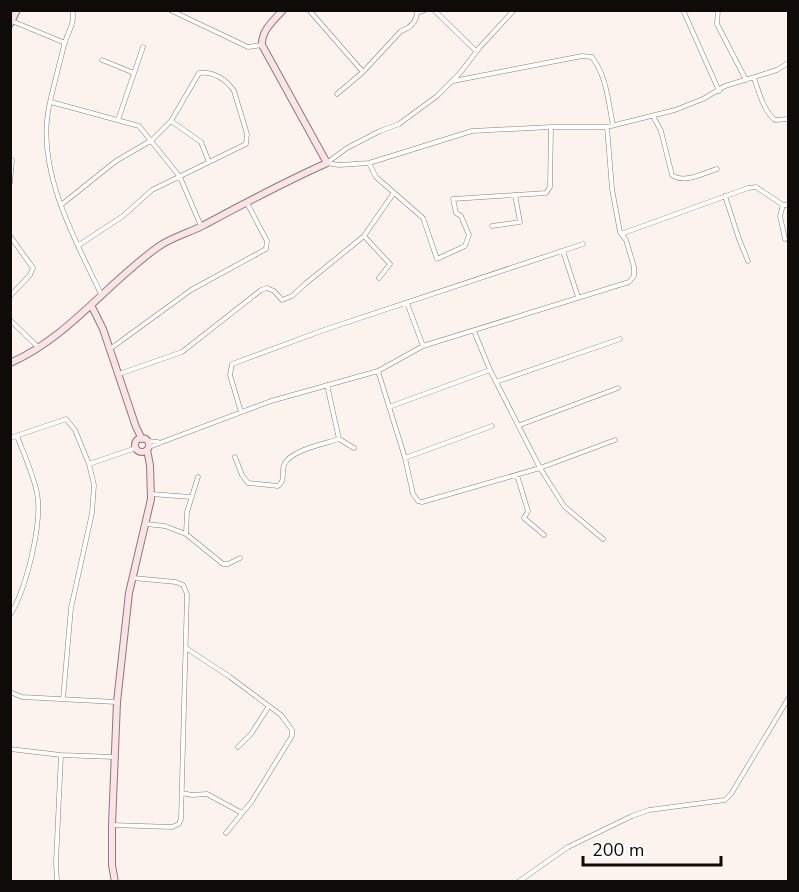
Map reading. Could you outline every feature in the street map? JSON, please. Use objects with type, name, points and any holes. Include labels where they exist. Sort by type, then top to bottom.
[{"type":"street","points":[[17,10],[11,22],[65,43]]},
{"type":"street","points":[[72,10],[74,19],[65,43],[51,102],[47,130],[49,160],[61,206],[101,294]]},
{"type":"street","points":[[170,10],[248,47],[262,45]]},
{"type":"street","points":[[283,10],[264,33],[261,38],[262,45],[327,163]]},
{"type":"street","points":[[309,10],[363,72]]},
{"type":"street","points":[[337,94],[363,72],[401,31],[409,28],[416,20],[417,13],[425,10]]},
{"type":"street","points":[[434,10],[476,51]]},
{"type":"street","points":[[10,363],[39,348],[157,247],[276,185],[327,163],[347,148],[399,124],[437,96],[514,10]]},
{"type":"street","points":[[683,10],[718,91]]},
{"type":"street","points":[[718,10],[717,24],[746,80]]},
{"type":"street","points":[[118,120],[143,48]]},
{"type":"street","points":[[452,81],[582,56],[592,57],[600,67],[606,84],[613,125]]},
{"type":"street","points":[[102,60],[134,74]]},
{"type":"street","points":[[327,163],[339,165],[369,163],[472,131],[607,127],[675,110],[725,86],[777,70],[789,63]]},
{"type":"street","points":[[61,206],[116,161],[152,140],[171,121],[199,73],[208,72],[230,85],[234,91],[247,134],[246,144],[152,190],[123,216],[79,245]]},
{"type":"street","points":[[754,78],[771,117],[775,120],[789,119]]},
{"type":"street","points":[[51,102],[139,126],[180,177],[201,226]]},
{"type":"street","points":[[653,116],[661,131],[672,175],[676,178],[687,178],[717,169]]},
{"type":"street","points":[[171,121],[201,142],[208,162]]},
{"type":"street","points":[[369,163],[376,177],[423,218],[437,259],[465,246],[469,235],[462,216],[456,213],[453,199],[549,191],[551,127]]},
{"type":"street","points":[[89,464],[271,401],[378,370],[403,359],[423,346],[629,282],[634,276],[634,267],[626,240],[621,234],[612,189],[607,127]]},
{"type":"street","points":[[10,183],[12,160]]},
{"type":"street","points":[[621,234],[756,187],[786,205],[780,216],[785,239]]},
{"type":"street","points":[[118,374],[182,352],[261,290],[267,288],[274,291],[282,300],[292,296],[364,236],[393,194]]},
{"type":"street","points":[[492,226],[520,222],[515,195]]},
{"type":"street","points":[[725,196],[748,261]]},
{"type":"street","points":[[110,349],[191,290],[266,249],[267,241],[246,201]]},
{"type":"street","points":[[10,236],[33,268],[30,275],[10,296]]},
{"type":"street","points":[[364,236],[390,264],[379,278]]},
{"type":"street","points":[[241,412],[230,375],[232,364],[321,331],[583,244]]},
{"type":"street","points":[[562,251],[578,297]]},
{"type":"street","points":[[407,303],[423,346]]},
{"type":"street","points":[[91,305],[110,349],[150,465],[151,494],[129,593],[117,702],[112,825],[112,865],[115,882]]},
{"type":"street","points":[[10,320],[39,348]]},
{"type":"street","points":[[474,331],[496,382],[520,424],[540,468],[564,507],[603,539]]},
{"type":"street","points":[[496,382],[620,339]]},
{"type":"street","points":[[378,370],[405,458],[413,494],[416,500],[422,502],[518,476],[615,440]]},
{"type":"street","points":[[389,407],[490,370]]},
{"type":"street","points":[[327,385],[339,439],[354,448]]},
{"type":"street","points":[[520,424],[618,387]]},
{"type":"street","points":[[10,438],[66,419],[75,430],[89,464],[94,485],[92,513],[70,608],[63,699]]},
{"type":"street","points":[[405,458],[492,426]]},
{"type":"street","points":[[10,615],[21,593],[31,559],[38,509],[38,494],[17,436]]},
{"type":"street","points":[[235,457],[248,483],[278,486],[283,481],[285,463],[291,457],[301,451],[339,439]]},
{"type":"street","points":[[518,476],[528,511],[524,518],[544,535]]},
{"type":"street","points":[[186,534],[187,512],[198,477]]},
{"type":"street","points":[[151,494],[191,497]]},
{"type":"street","points":[[145,524],[165,526],[186,534],[223,564],[240,558]]},
{"type":"street","points":[[112,825],[176,826],[182,819],[187,594],[183,585],[176,582],[133,578]]},
{"type":"street","points":[[186,648],[269,706],[288,722],[292,730],[292,736],[252,801],[226,833]]},
{"type":"street","points":[[10,692],[22,697],[117,702]]},
{"type":"street","points":[[518,882],[540,864],[568,847],[632,816],[649,810],[725,800],[731,794],[789,699]]},
{"type":"street","points":[[238,747],[251,734],[269,706]]},
{"type":"street","points":[[10,749],[61,755],[114,757]]},
{"type":"street","points":[[57,882],[61,755]]},
{"type":"street","points":[[182,793],[207,794],[242,813]]}]
